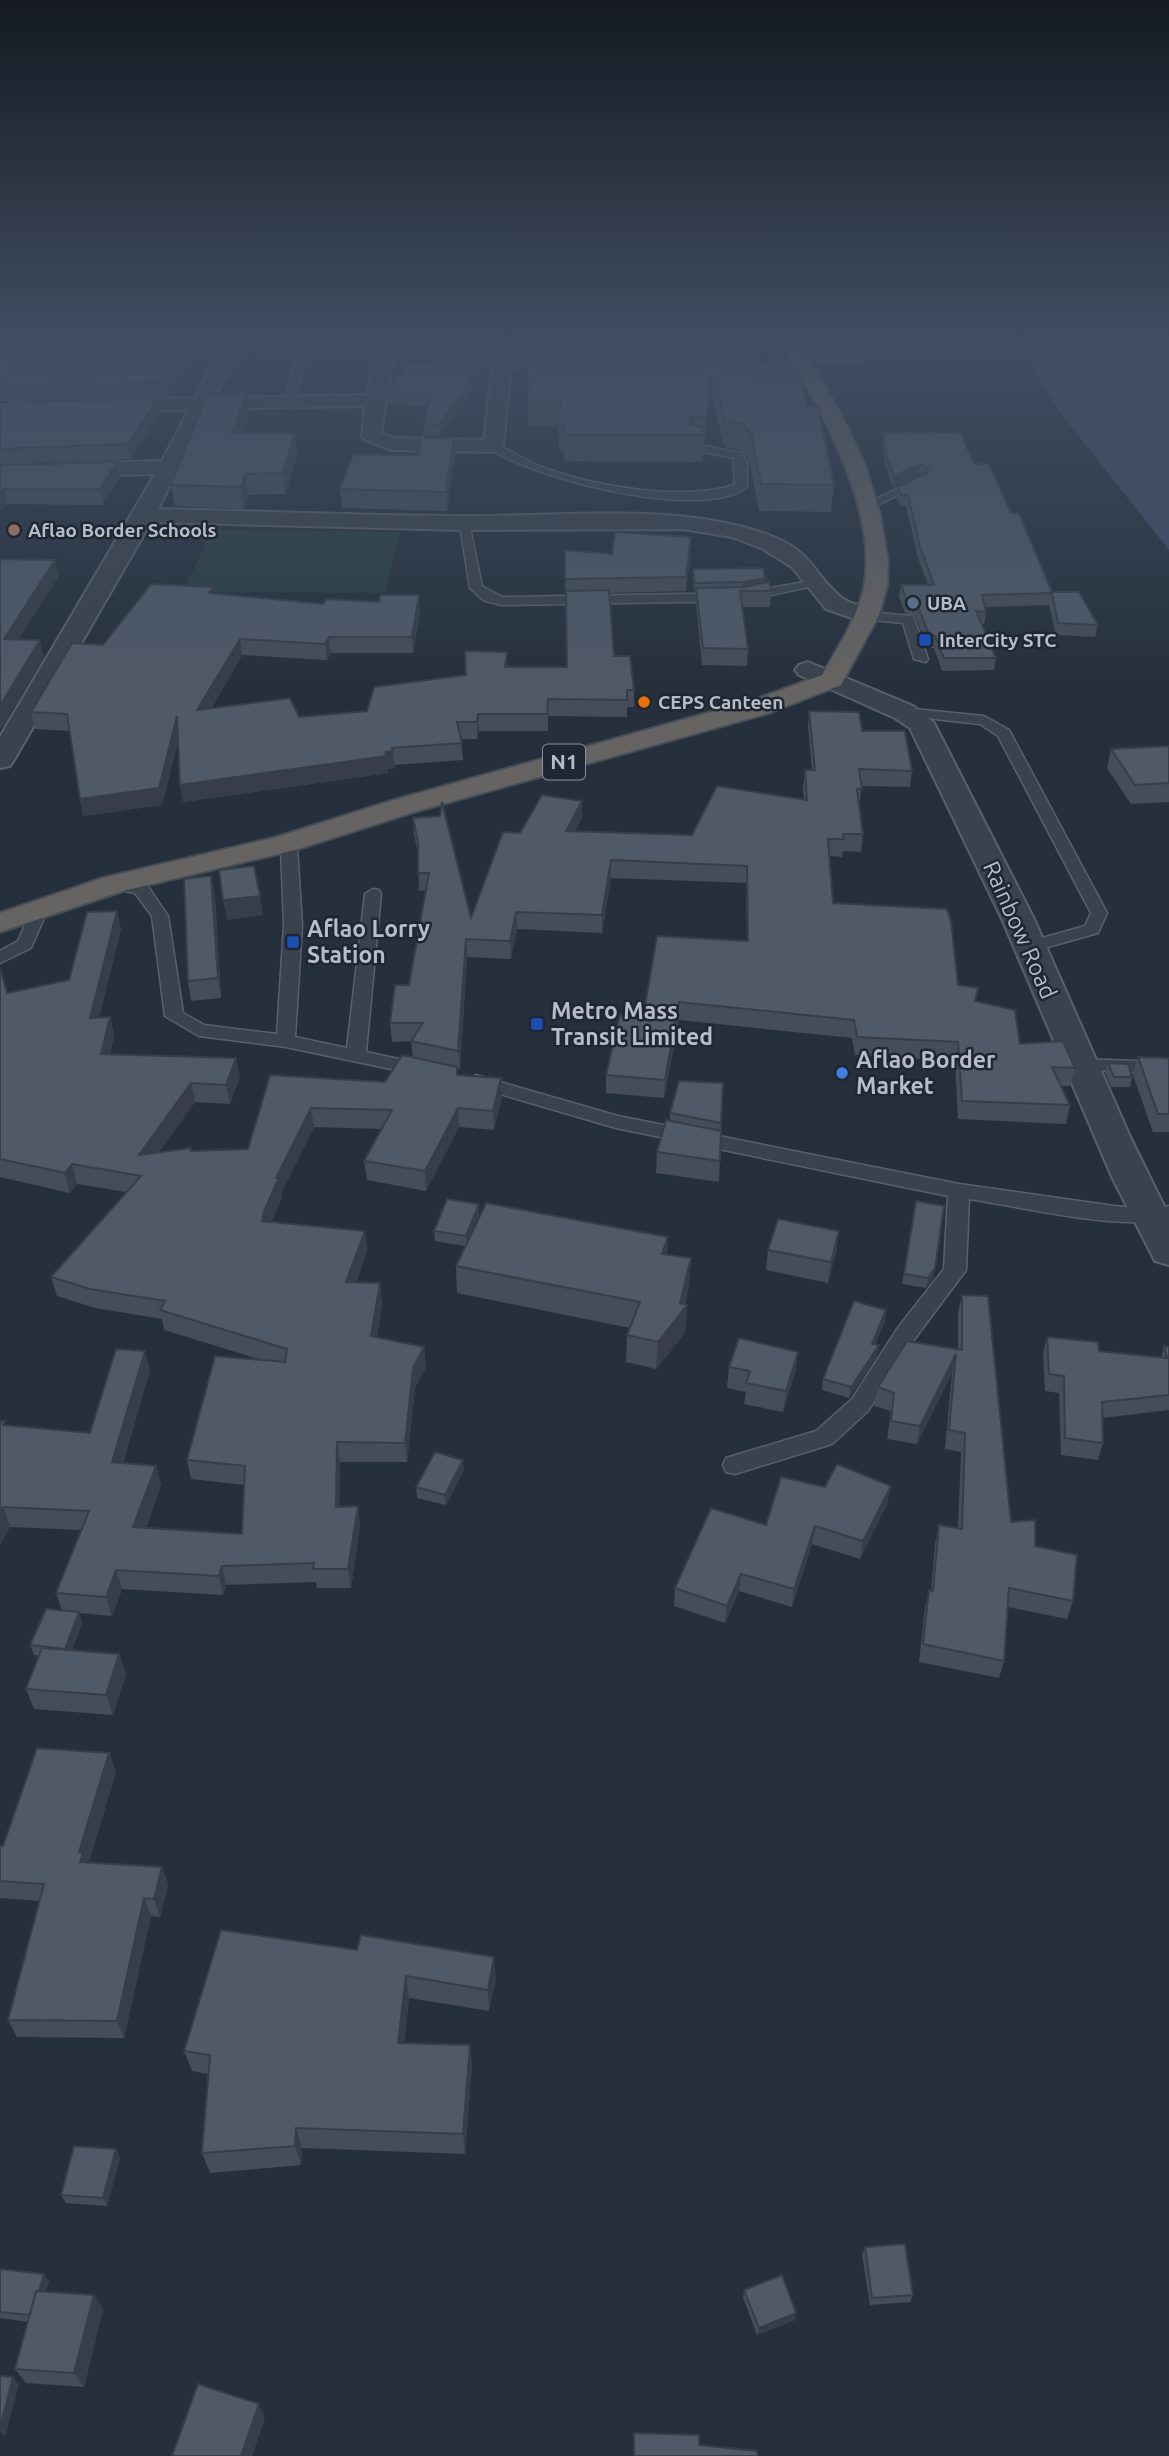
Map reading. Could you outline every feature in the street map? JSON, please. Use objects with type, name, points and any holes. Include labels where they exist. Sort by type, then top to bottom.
[{"type":"highway","points":[[820,675],[853,595],[855,505],[836,456]]},
{"type":"highway","points":[[853,456],[870,505],[877,573],[853,595]]},
{"type":"highway","name":"N1","points":[[0,923],[114,884],[285,844],[404,806],[760,707],[820,675]]},
{"type":"highway","name":"N1","points":[[114,884],[139,870],[180,856],[395,790],[820,675]]},
{"type":"street","points":[[0,760],[144,514],[173,456]]},
{"type":"street","points":[[0,472],[167,467]]},
{"type":"street","points":[[144,514],[463,523],[683,522],[737,531],[771,544],[800,562],[816,584],[853,595]]},
{"type":"street","name":"Rainbow Road","points":[[820,675],[904,712],[921,723],[1030,947],[1077,1065],[1159,1214],[1169,1251]]},
{"type":"lane","points":[[505,456],[529,468],[617,489],[717,493],[741,486],[741,461],[737,456]]},
{"type":"lane","points":[[870,505],[920,480]]},
{"type":"lane","points":[[463,523],[476,587],[488,597],[501,601],[743,597],[816,584]]},
{"type":"lane","points":[[853,595],[908,619],[921,659]]},
{"type":"lane","points":[[904,712],[984,720],[1004,733],[1099,913],[1092,929],[1030,947]]},
{"type":"lane","points":[[285,844],[289,848],[293,925],[286,1041]]},
{"type":"lane","points":[[114,884],[141,889],[160,916],[174,1016],[199,1030],[286,1041],[449,1076],[616,1122],[959,1191],[1159,1214]]},
{"type":"lane","points":[[356,1056],[373,894]]},
{"type":"lane","points":[[0,958],[25,944],[40,909]]},
{"type":"lane","points":[[1077,1065],[1169,1068]]},
{"type":"lane","points":[[735,1465],[824,1438],[860,1405],[905,1335],[955,1270],[959,1191]]},
{"type":"green space","points":[[212,530],[401,532],[385,593],[183,592]]},
{"type":"water","points":[[1094,456],[1169,456],[1169,550]]},
{"type":"building","points":[[183,456],[288,456],[283,473],[245,474],[241,487],[171,485]]},
{"type":"building","points":[[353,456],[451,456],[446,492],[340,489]]},
{"type":"building","points":[[755,456],[828,456],[834,485],[761,484]]},
{"type":"building","points":[[887,456],[970,456],[974,464],[989,464],[1011,513],[1019,513],[1052,592],[1079,592],[1098,625],[1058,623],[1052,593],[982,595],[986,612],[976,611],[996,658],[944,658],[935,636],[929,635],[917,603],[907,601],[901,585],[934,585],[920,546],[908,495],[901,495],[898,487],[927,473],[928,467],[920,464],[894,476]]},
{"type":"building","points":[[117,462],[100,489],[5,489],[0,492],[0,465]]},
{"type":"building","points":[[615,532],[691,537],[686,577],[565,579],[565,550],[612,554]]},
{"type":"building","points":[[0,559],[55,560],[4,639],[40,640],[0,706]]},
{"type":"building","points":[[763,568],[765,578],[743,582],[695,583],[693,569]]},
{"type":"building","points":[[769,582],[771,591],[740,591],[748,649],[703,648],[696,588],[744,587]]},
{"type":"building","points":[[151,584],[213,587],[209,593],[323,604],[326,599],[379,602],[380,595],[419,595],[412,637],[329,637],[325,644],[240,639],[197,710],[290,698],[299,717],[367,711],[374,687],[466,675],[465,651],[507,652],[505,667],[567,667],[566,591],[609,590],[614,656],[630,656],[634,690],[627,690],[627,700],[548,699],[547,714],[478,714],[477,722],[457,722],[462,743],[392,748],[393,751],[385,752],[387,756],[180,785],[177,716],[159,788],[80,799],[67,714],[31,712],[72,643],[103,645]]},
{"type":"building","points":[[809,711],[859,712],[862,731],[905,731],[912,771],[859,769],[862,789],[857,789],[863,834],[843,834],[844,839],[828,839],[833,903],[947,909],[951,921],[958,985],[978,988],[975,1001],[1015,1010],[1020,1044],[1063,1041],[1075,1068],[1052,1067],[1070,1105],[962,1101],[958,1042],[857,1037],[854,1020],[679,1002],[665,1080],[606,1075],[620,1015],[643,1017],[657,936],[748,941],[747,866],[611,860],[602,915],[516,912],[510,941],[466,939],[458,1051],[411,1041],[423,1023],[390,1023],[395,985],[409,985],[429,873],[418,873],[418,842],[413,818],[440,816],[442,802],[471,918],[503,832],[520,833],[542,795],[582,801],[566,831],[692,835],[717,786],[807,800],[805,770],[815,770]]},
{"type":"building","points":[[1169,746],[1169,783],[1135,785],[1111,749]]},
{"type":"building","points":[[254,866],[260,896],[223,900],[219,870]]},
{"type":"building","points":[[211,876],[218,978],[188,981],[184,879]]},
{"type":"building","points":[[117,911],[90,1018],[110,1017],[101,1054],[236,1058],[226,1085],[191,1083],[139,1155],[191,1148],[191,1151],[248,1149],[270,1075],[385,1082],[402,1055],[457,1067],[457,1075],[501,1078],[493,1111],[458,1108],[425,1171],[364,1161],[392,1110],[311,1108],[276,1178],[279,1178],[264,1211],[262,1221],[365,1231],[346,1282],[380,1283],[371,1336],[424,1347],[413,1368],[405,1443],[337,1442],[336,1507],[358,1506],[348,1569],[313,1569],[314,1563],[222,1566],[219,1576],[116,1570],[106,1597],[56,1593],[89,1511],[3,1507],[0,1513],[0,1421],[5,1421],[3,1425],[90,1433],[116,1349],[145,1351],[112,1462],[156,1466],[133,1527],[242,1534],[245,1466],[187,1460],[215,1356],[285,1362],[287,1349],[160,1310],[165,1301],[90,1289],[51,1277],[141,1176],[72,1164],[65,1173],[0,1159],[0,968],[7,993],[69,980],[87,912]]},
{"type":"building","points":[[1138,1057],[1168,1058],[1169,1114],[1158,1114]]},
{"type":"building","points":[[1108,1063],[1128,1064],[1132,1077],[1114,1077]]},
{"type":"building","points":[[679,1081],[723,1083],[721,1123],[670,1113]]},
{"type":"building","points":[[666,1120],[721,1131],[720,1161],[657,1152]]},
{"type":"building","points":[[447,1199],[479,1204],[466,1236],[434,1231]]},
{"type":"building","points":[[916,1201],[944,1206],[935,1268],[928,1278],[904,1274]]},
{"type":"building","points":[[486,1203],[668,1237],[662,1254],[691,1258],[680,1303],[687,1305],[658,1342],[627,1335],[640,1302],[456,1266]]},
{"type":"building","points":[[778,1219],[839,1231],[831,1262],[768,1250]]},
{"type":"building","points":[[962,1295],[988,1296],[1011,1522],[1035,1520],[1035,1546],[1077,1555],[1073,1601],[1009,1588],[1004,1661],[923,1644],[929,1590],[933,1591],[939,1525],[962,1529],[965,1433],[949,1430],[956,1354],[920,1426],[891,1421],[894,1393],[878,1387],[907,1341],[962,1350]]},
{"type":"building","points":[[854,1301],[886,1310],[872,1344],[879,1345],[851,1387],[823,1379]]},
{"type":"building","points":[[1047,1337],[1098,1342],[1099,1351],[1167,1358],[1164,1346],[1169,1347],[1169,1395],[1102,1402],[1103,1443],[1065,1438],[1064,1376],[1049,1374]]},
{"type":"building","points":[[739,1338],[798,1352],[786,1391],[746,1383],[750,1371],[729,1367]]},
{"type":"building","points":[[435,1452],[463,1460],[445,1495],[416,1487]]},
{"type":"building","points":[[837,1464],[891,1486],[863,1541],[815,1526],[794,1589],[741,1574],[727,1606],[675,1588],[711,1508],[766,1525],[781,1477],[825,1487]]},
{"type":"building","points":[[46,1609],[79,1612],[65,1649],[30,1645]]},
{"type":"building","points":[[42,1648],[119,1654],[106,1695],[26,1689]]},
{"type":"building","points":[[37,1748],[109,1753],[79,1852],[83,1853],[80,1862],[162,1867],[154,1899],[144,1898],[117,2021],[8,2020],[44,1884],[0,1881],[0,1846],[3,1846]]},
{"type":"building","points":[[221,1930],[357,1950],[361,1935],[494,1957],[488,1990],[406,1976],[398,2043],[470,2045],[463,2134],[296,2128],[295,2146],[202,2153],[210,2055],[184,2051]]},
{"type":"building","points":[[74,2146],[116,2149],[103,2198],[61,2195]]},
{"type":"building","points":[[905,2244],[913,2295],[872,2298],[865,2247]]},
{"type":"building","points":[[0,2269],[44,2274],[30,2315],[0,2312]]},
{"type":"building","points":[[782,2275],[796,2313],[759,2328],[744,2290]]},
{"type":"building","points":[[36,2291],[94,2295],[74,2373],[15,2369]]},
{"type":"building","points":[[0,2376],[13,2377],[0,2428]]},
{"type":"building","points":[[198,2384],[259,2404],[241,2456],[172,2456]]},
{"type":"building","points":[[634,2433],[699,2435],[699,2445],[757,2451],[757,2456],[634,2456]]},
{"type":"place","name":"Aflao Border Schools","points":[[14,530]]},
{"type":"place","name":"UBA","points":[[913,603]]},
{"type":"place","name":"InterCity STC","points":[[925,640]]},
{"type":"place","name":"CEPS Canteen","points":[[644,702]]},
{"type":"place","name":"Aflao Lorry Station","points":[[293,942]]},
{"type":"place","name":"Metro Mass Transit Limited","points":[[537,1024]]},
{"type":"place","name":"Aflao Border Market","points":[[842,1073]]}]
